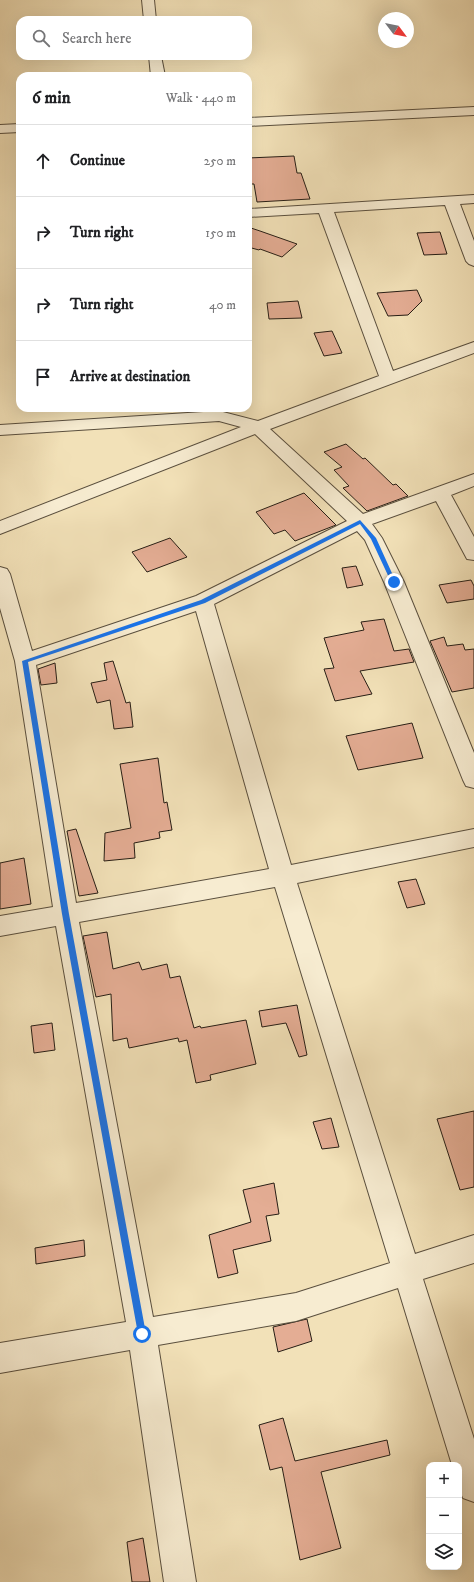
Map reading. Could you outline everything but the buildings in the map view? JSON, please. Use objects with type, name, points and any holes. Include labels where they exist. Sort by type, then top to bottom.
[{"type":"street","points":[[148,0],[150,16]]},
{"type":"street","points":[[156,60],[157,72]]},
{"type":"street","points":[[252,122],[474,111]]},
{"type":"street","points":[[0,129],[16,128]]},
{"type":"street","points":[[252,213],[474,199]]},
{"type":"street","points":[[451,200],[474,261]]},
{"type":"street","points":[[325,208],[388,379]]},
{"type":"street","points":[[0,528],[258,427],[474,348]]},
{"type":"street","points":[[0,430],[218,412],[258,427],[360,522],[373,538],[394,582],[474,780]]},
{"type":"street","points":[[25,661],[203,601],[360,522],[474,480]]},
{"type":"street","points":[[441,493],[474,554]]},
{"type":"street","points":[[0,574],[25,661],[66,914],[142,1334],[180,1582]]},
{"type":"street","points":[[203,601],[282,876],[474,1487]]},
{"type":"street","points":[[0,926],[282,876],[474,838]]},
{"type":"street","points":[[0,1358],[296,1308],[474,1249]]},
{"type":"route","points":[[142,1334],[66,914],[25,661],[203,601],[360,522],[373,538],[394,582]]}]
